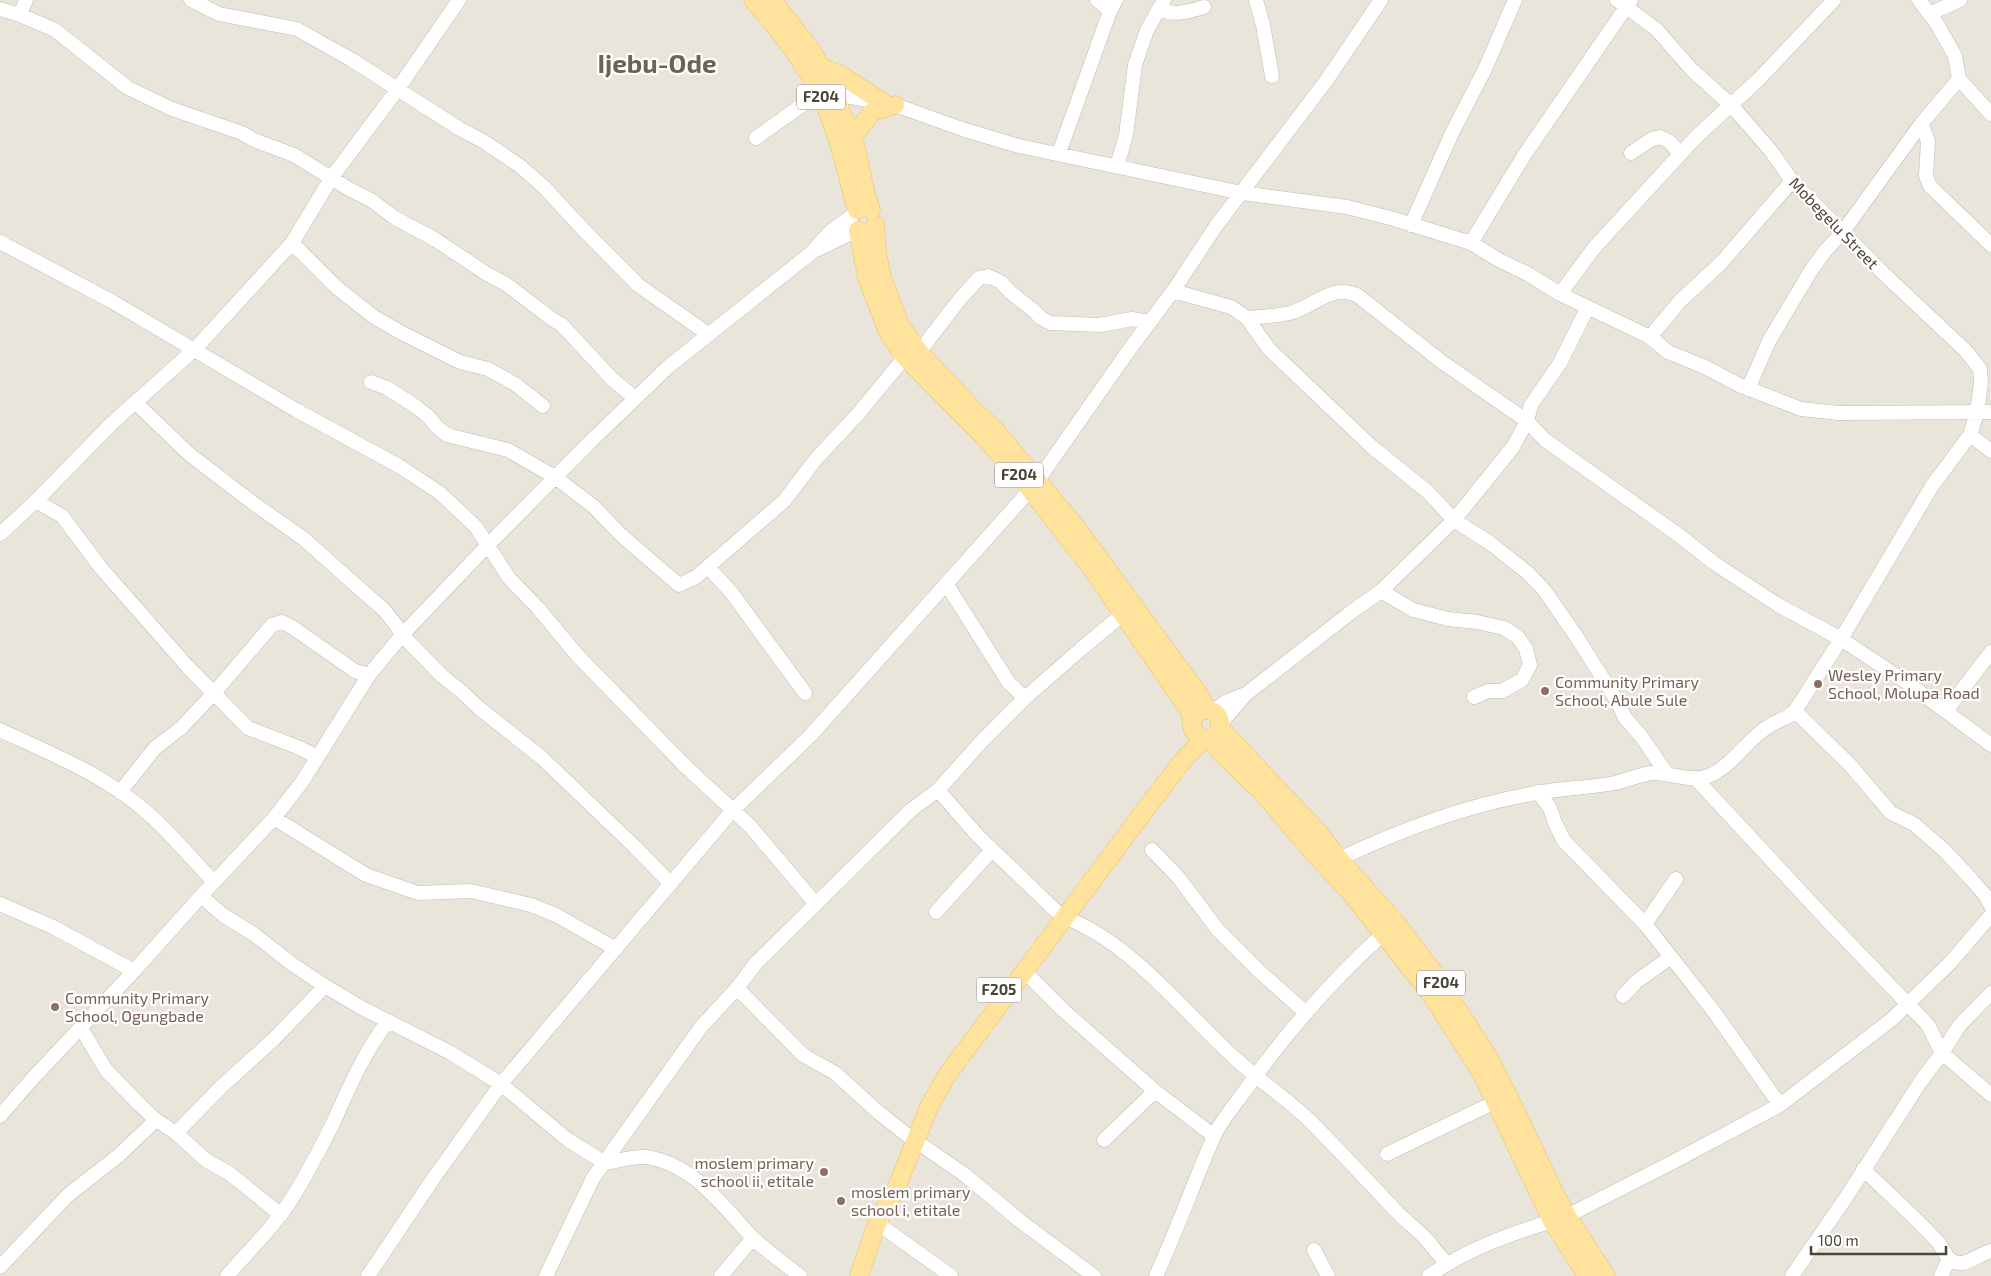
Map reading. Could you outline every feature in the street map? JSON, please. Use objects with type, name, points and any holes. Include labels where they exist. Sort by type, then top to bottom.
[{"type":"main road","name":"F204","points":[[754,0],[790,42],[827,93],[852,138],[856,148],[864,190],[861,220]]},
{"type":"main road","name":"F204","points":[[772,0],[800,34],[820,67],[835,130],[861,220],[877,253],[887,292],[912,354],[995,430],[1190,712],[1207,725],[1319,834],[1396,923],[1434,973],[1472,1030],[1510,1097],[1560,1218],[1587,1276]]},
{"type":"main road","points":[[820,67],[841,75],[890,104]]},
{"type":"main road","points":[[852,138],[872,112],[890,104]]},
{"type":"main road","name":"F204","points":[[1034,485],[1092,547],[1197,692],[1207,725],[1220,752],[1262,792],[1310,849],[1350,892],[1414,971],[1451,1022],[1482,1072],[1495,1102],[1560,1218],[1606,1276]]},
{"type":"main road","name":"F205","points":[[859,1276],[877,1223],[898,1184],[925,1094],[938,1072],[1024,957],[1195,746],[1207,725]]},
{"type":"main road","name":"F205","points":[[852,1276],[911,1138],[947,1075],[1024,971],[1060,914]]},
{"type":"street","points":[[20,15],[26,0]]},
{"type":"street","points":[[192,0],[219,14],[297,29],[352,60],[460,129],[483,141],[520,166],[544,187],[638,284],[708,334]]},
{"type":"street","points":[[2,529],[36,501],[111,424],[194,350],[292,243],[332,177],[398,90],[459,0]]},
{"type":"street","points":[[1059,153],[1113,5],[1097,0]]},
{"type":"street","points":[[1256,0],[1272,76]]},
{"type":"street","points":[[368,1276],[433,1179],[501,1084],[732,811],[810,736],[947,585],[1034,485],[1173,291],[1216,226],[1326,81],[1381,0]]},
{"type":"street","points":[[1411,225],[1452,133],[1485,70],[1515,0]]},
{"type":"street","points":[[1560,294],[1594,248],[1704,128],[1758,80],[1834,0]]},
{"type":"street","points":[[1919,0],[1937,24],[1955,56],[1959,79],[1991,114]]},
{"type":"street","points":[[1929,14],[1960,0]]},
{"type":"street","points":[[1471,243],[1525,154],[1625,2]]},
{"type":"street","name":"Mobegelu Street","points":[[1625,2],[1657,30],[1692,70],[1731,105],[1771,151],[1792,181],[1842,233],[1966,351],[1980,369],[1984,413],[1932,486],[1841,639],[1795,711]]},
{"type":"street","points":[[1117,166],[1126,135],[1134,65],[1147,30],[1162,5],[1169,13],[1178,14],[1204,7]]},
{"type":"street","points":[[0,9],[20,15],[55,30],[128,88],[172,109],[242,133],[254,140],[294,155],[349,189],[371,200],[395,218],[436,240],[540,308],[562,325],[613,380],[635,398]]},
{"type":"street","points":[[1748,389],[1769,340],[1790,303],[1825,251],[1842,233],[1921,124],[1959,79]]},
{"type":"street","points":[[756,138],[827,93],[890,104],[986,137],[1020,146],[1242,193],[1347,207],[1471,243],[1560,294],[1650,337],[1668,352],[1705,367],[1748,389],[1801,409],[1822,412],[1898,413],[1937,411],[1984,413]]},
{"type":"street","points":[[1921,124],[1928,141],[1926,176],[1930,186],[1991,245]]},
{"type":"street","points":[[1631,152],[1660,137],[1670,142],[1680,154]]},
{"type":"street","points":[[1650,337],[1680,301],[1720,263],[1792,181]]},
{"type":"street","points":[[0,1116],[274,818],[302,782],[369,676],[402,635],[487,546],[668,367],[811,252],[830,232],[861,220]]},
{"type":"street","points":[[0,242],[113,302],[296,410],[399,466],[440,493],[476,527],[509,578],[538,608],[578,655],[628,709],[732,811],[750,826],[815,903]]},
{"type":"street","points":[[292,243],[336,287],[374,317],[460,362],[488,370],[515,384],[543,406]]},
{"type":"street","points":[[371,382],[387,388],[415,406],[447,435],[508,450],[555,477],[593,506],[621,535],[679,585],[696,577],[784,501],[816,459],[979,278],[988,276],[1001,282],[1041,318],[1050,323],[1100,325],[1132,319],[1150,322]]},
{"type":"street","points":[[1173,291],[1231,307],[1247,318],[1269,349],[1372,447],[1428,492],[1454,520],[1490,543],[1528,573],[1545,591],[1578,638],[1617,701],[1625,718],[1641,736],[1667,774]]},
{"type":"street","points":[[1247,318],[1292,313],[1327,295],[1347,291],[1367,301],[1395,326],[1442,362],[1528,421],[1545,440],[1680,536],[1714,564],[1778,605],[1841,639],[1946,711],[1991,745]]},
{"type":"street","points":[[1207,725],[1381,591],[1454,520],[1513,447],[1528,421],[1531,405],[1560,363],[1588,307]]},
{"type":"street","points":[[135,402],[189,454],[304,539],[384,610],[396,624],[402,635],[442,676],[542,758],[671,884]]},
{"type":"street","points":[[1970,435],[1991,451]]},
{"type":"street","points":[[36,501],[62,516],[101,568],[248,728],[300,748],[317,758]]},
{"type":"street","points":[[708,567],[731,592],[805,693]]},
{"type":"street","points":[[947,585],[1000,670],[1009,683],[1025,698]]},
{"type":"street","points":[[1381,591],[1413,610],[1448,619],[1477,622],[1504,628],[1518,638],[1526,649],[1530,665],[1522,680],[1502,691],[1488,691],[1474,697]]},
{"type":"street","points":[[546,1276],[593,1178],[701,1027],[737,988],[756,963],[911,810],[938,790],[982,741],[1025,698],[1081,648],[1123,614]]},
{"type":"street","points":[[120,792],[155,748],[180,728],[214,693],[272,625],[282,622],[355,671],[369,676]]},
{"type":"street","points":[[1946,711],[1991,652]]},
{"type":"street","points":[[1339,859],[1390,835],[1452,812],[1538,792],[1615,783],[1651,773],[1695,778],[1708,776],[1769,726],[1786,719],[1795,711],[1851,766],[1892,813],[1914,824],[1945,851],[1971,878],[1985,895],[1991,906]]},
{"type":"street","points":[[0,730],[87,771],[120,792],[151,816],[214,882]]},
{"type":"street","points":[[1695,778],[1928,1025],[1942,1053],[1991,1095]]},
{"type":"street","points":[[938,790],[992,850],[1060,914],[1094,930],[1117,948],[1195,1017],[1238,1061],[1278,1092],[1307,1118],[1360,1171],[1395,1210],[1427,1240],[1447,1263]]},
{"type":"street","points":[[1538,792],[1550,808],[1564,840],[1644,924],[1671,957],[1712,1009],[1780,1105]]},
{"type":"street","points":[[274,818],[366,875],[418,893],[471,892],[531,905],[556,915],[616,949]]},
{"type":"street","points":[[936,912],[992,850]]},
{"type":"street","points":[[1152,850],[1178,876],[1218,930],[1261,973],[1305,1012]]},
{"type":"street","points":[[1644,924],[1676,879]]},
{"type":"street","points":[[201,896],[223,915],[255,935],[292,964],[325,986],[451,1053],[501,1084],[568,1140],[604,1163],[644,1157],[660,1160],[676,1167],[710,1192],[731,1212],[753,1238],[800,1276]]},
{"type":"street","points":[[0,904],[54,927],[134,971]]},
{"type":"street","points":[[1429,1276],[1447,1263],[1516,1232],[1560,1218],[1671,1164],[1780,1105],[1891,1020],[1950,963],[1991,915]]},
{"type":"street","points":[[1156,1276],[1214,1136],[1256,1075],[1305,1012],[1384,933]]},
{"type":"street","points":[[1623,996],[1637,981],[1671,957]]},
{"type":"street","points":[[1024,971],[1063,1010],[1154,1091],[1214,1136]]},
{"type":"street","points":[[176,1133],[222,1086],[274,1039],[325,986]]},
{"type":"street","points":[[737,988],[803,1055],[835,1073],[878,1112],[911,1138],[965,1175],[1019,1220],[1094,1276]]},
{"type":"street","points":[[1792,1276],[1959,1026],[1991,993]]},
{"type":"street","points":[[227,1276],[281,1214],[313,1162],[361,1062],[375,1038],[388,1021]]},
{"type":"street","points":[[81,1028],[106,1070],[156,1120],[176,1133],[206,1161],[229,1173],[281,1214]]},
{"type":"street","points":[[1104,1140],[1154,1091]]},
{"type":"street","points":[[1387,1154],[1495,1102]]},
{"type":"street","points":[[0,1267],[68,1194],[93,1177],[118,1156],[156,1120]]},
{"type":"street","points":[[1863,1169],[1939,1244],[1949,1259],[1959,1263],[1991,1251]]},
{"type":"street","points":[[877,1223],[951,1276]]},
{"type":"street","points":[[721,1276],[753,1238]]},
{"type":"street","points":[[1314,1250],[1328,1276]]},
{"type":"street","points":[[1941,1276],[1949,1259]]},
{"type":"shaded area","points":[[0,0],[1991,0],[1991,1276],[0,1276]]},
{"type":"place","name":"Wesley Primary School, Molupa Road","points":[[1818,684]]},
{"type":"place","name":"Community Primary School, Abule Sule","points":[[1545,691]]},
{"type":"place","name":"Community Primary School, Ogungbade","points":[[55,1007]]},
{"type":"place","name":"moslem primary school ii, etitale","points":[[824,1172]]},
{"type":"place","name":"moslem primary school i, etitale","points":[[841,1201]]},
{"type":"district","name":"Ijebu-Ode","points":[[657,64]]}]
